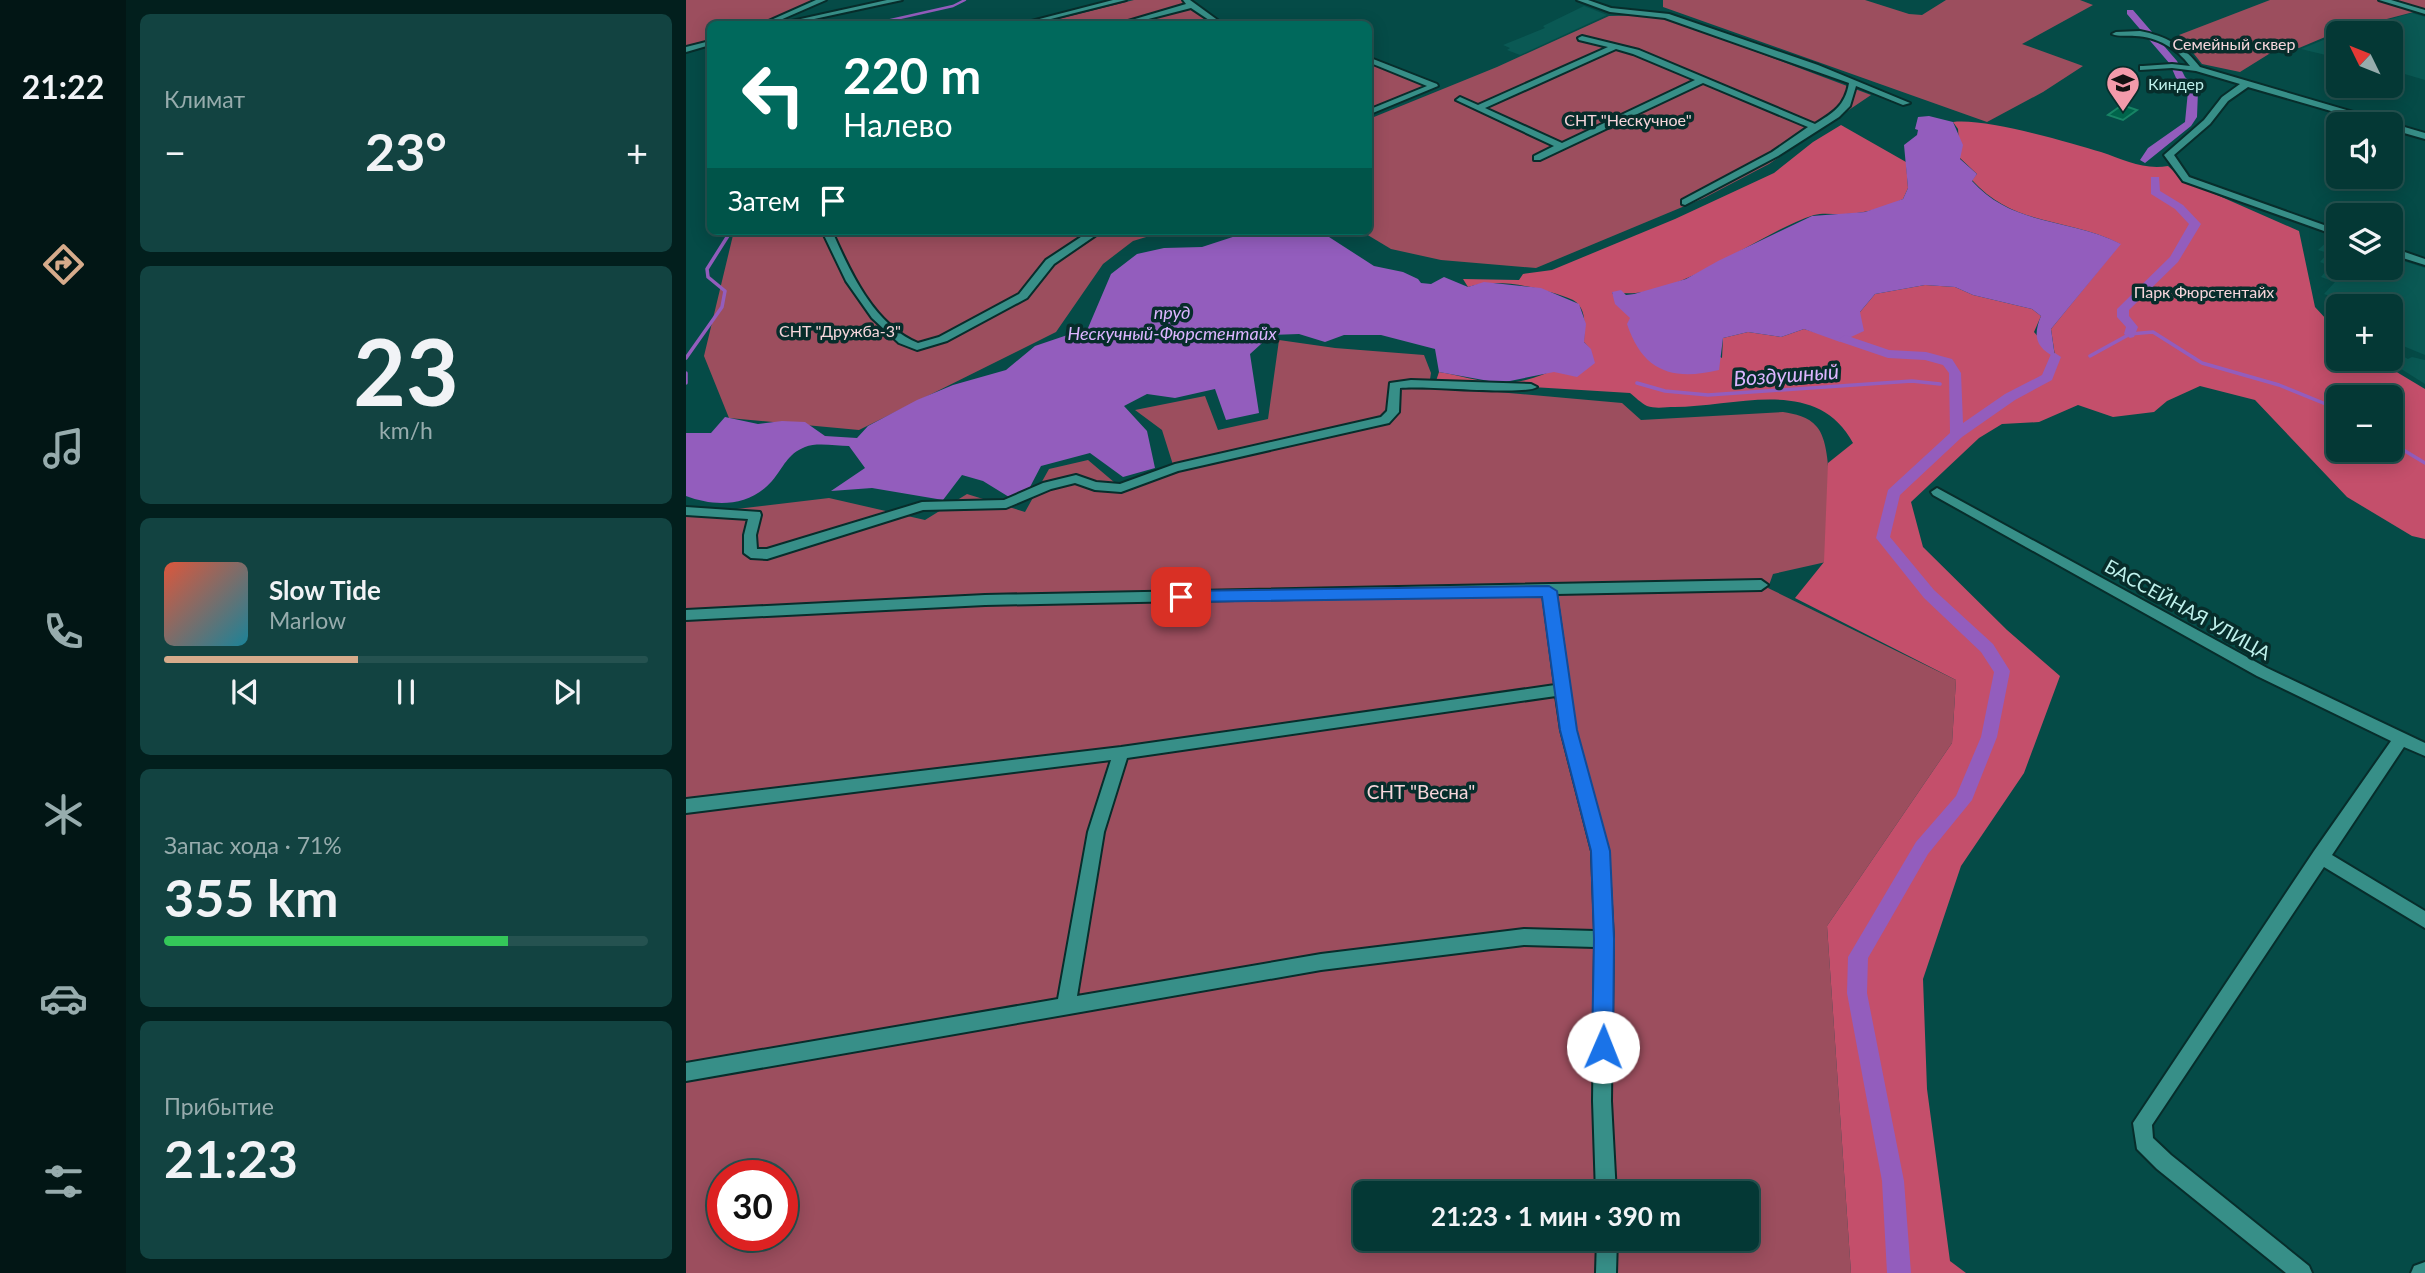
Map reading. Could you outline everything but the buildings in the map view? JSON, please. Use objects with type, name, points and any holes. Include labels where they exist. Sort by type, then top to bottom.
[{"type":"street","points":[[773,21],[822,0]]},
{"type":"street","points":[[797,21],[898,0]]},
{"type":"street","points":[[1068,0],[1095,6]]},
{"type":"street","points":[[1036,21],[1122,0]]},
{"type":"street","points":[[1581,0],[1610,10],[1666,16],[1906,103]]},
{"type":"street","points":[[2384,0],[2425,12]]},
{"type":"street","points":[[1131,21],[1189,2],[1215,21]]},
{"type":"street","points":[[803,8],[833,14]]},
{"type":"street","points":[[2116,34],[2157,36],[2169,40],[2190,58],[2197,69]]},
{"type":"street","points":[[1582,37],[1617,46],[1815,127]]},
{"type":"street","points":[[686,50],[707,44]]},
{"type":"street","points":[[1478,108],[1617,46]]},
{"type":"street","points":[[1372,61],[1434,86],[1372,111]]},
{"type":"street","points":[[2143,68],[2176,66],[2197,69],[2343,112]]},
{"type":"street","points":[[1537,158],[1702,80]]},
{"type":"street","points":[[1685,202],[1775,154],[1838,114],[1851,99],[1853,82]]},
{"type":"street","points":[[2246,84],[2225,99],[2207,122],[2169,155],[2186,179],[2326,229]]},
{"type":"street","points":[[1460,100],[1561,146]]},
{"type":"street","points":[[2403,130],[2425,136]]},
{"type":"street","points":[[829,235],[853,286],[866,303],[898,339],[917,347],[943,339],[1023,296],[1050,262],[1091,235]]},
{"type":"street","points":[[2403,254],[2425,262]]},
{"type":"street","points":[[686,511],[755,515],[750,535],[751,553],[766,554],[922,506],[1006,504],[1047,486],[1076,479],[1095,486],[1121,488],[1175,468],[1385,420],[1392,412],[1394,385],[1422,383],[1500,389],[1531,387]]},
{"type":"street","name":"БАССЕЙНАЯ УЛИЦА","points":[[1937,492],[2262,672],[2425,750]]},
{"type":"street","points":[[686,615],[985,600],[1761,585]]},
{"type":"street","points":[[1549,591],[1568,730],[1600,851],[1604,939],[1602,1101],[1605,1181]]},
{"type":"street","points":[[686,806],[1121,753],[1561,690]]},
{"type":"street","points":[[2302,1273],[2164,1162],[2144,1142],[2142,1123],[2400,740]]},
{"type":"street","points":[[1066,1006],[1096,832],[1121,753]]},
{"type":"street","points":[[2320,856],[2425,920]]},
{"type":"street","points":[[686,1072],[1321,962],[1524,937],[1604,939]]},
{"type":"street","points":[[1606,1273],[1607,1251]]},
{"type":"shaded area","points":[[1584,6],[1607,15],[1520,55],[1507,50],[1510,48],[1503,45],[1545,28],[1543,26]]},
{"type":"shaded area","points":[[2412,13],[2425,17],[2425,80],[2403,74],[2403,21],[2383,21]]},
{"type":"shaded area","points":[[2326,39],[2326,55],[2301,49]]},
{"type":"shaded area","points":[[2326,243],[2326,252],[2318,250]]},
{"type":"shaded area","points":[[2403,261],[2425,268],[2425,355],[2403,346],[2403,294],[2324,294],[2335,282],[2329,280],[2403,280]]},
{"type":"shaded area","points":[[2403,356],[2425,360],[2425,384],[2403,370]]},
{"type":"green space","points":[[686,0],[822,0],[770,21],[707,21],[707,43],[686,50]]},
{"type":"green space","points":[[1134,0],[1182,0],[1217,21],[1050,21]]},
{"type":"green space","points":[[1663,0],[1865,0],[1909,14],[1922,15],[1946,0],[2080,0],[2093,5],[2022,44],[2083,66],[2043,92],[1987,122],[1663,7]]},
{"type":"green space","name":"Семейный сквер","points":[[2270,0],[2425,0],[2425,9],[2379,21],[2326,21],[2326,37],[2299,48],[2285,44],[2240,72],[2202,64],[2179,35]]},
{"type":"green space","name":"СНТ \"Нескучное\"","points":[[1658,15],[1871,95],[1769,164],[1704,198],[1536,268],[1441,260],[1391,249],[1368,235],[1372,235],[1372,118],[1497,67],[1609,16]]},
{"type":"green space","points":[[1372,63],[1429,88],[1372,112]]},
{"type":"green space","name":"Парк Фюрстентайх","points":[[1953,122],[2006,127],[2142,165],[2168,166],[2183,180],[2299,231],[2315,307],[2326,319],[2326,371],[2395,371],[2425,389],[2425,539],[2412,536],[2347,497],[2255,400],[2200,386],[2167,401],[2154,412],[2113,417],[2078,405],[2039,422],[2002,424],[1979,438],[1911,502],[1923,547],[2007,630],[2060,676],[2024,773],[1961,866],[1923,979],[1927,1089],[1950,1261],[1966,1273],[1851,1273],[1827,926],[1952,743],[1956,680],[1795,598],[1824,562],[1828,463],[1853,443],[1837,422],[1818,409],[1797,402],[1748,400],[1657,408],[1647,406],[1630,393],[1436,381],[1439,372],[1499,383],[1524,381],[1559,368],[1591,350],[1584,342],[1583,313],[1573,300],[1521,285],[1493,283],[1468,287],[1463,279],[1519,280],[1523,274],[1552,270],[1675,219],[1774,173],[1813,142],[1841,125],[1906,162],[1908,188],[1903,199],[1860,213],[1814,215],[1791,224],[1688,278],[1661,288],[1636,293],[1612,292],[1614,297],[1722,358],[1723,338],[1748,332],[1781,337],[1804,329],[1821,334],[1860,312],[1875,294],[1925,285],[1955,287],[1973,295],[2032,309],[2041,316],[2034,332],[2055,356],[2051,329],[2120,244],[2101,235],[2043,220],[2006,206],[1972,180],[1977,174],[1960,158],[1958,129]]},
{"type":"green space","name":"СНТ \"Дружба-3\"","points":[[733,235],[1153,235],[1133,241],[1103,264],[1056,332],[859,430],[729,418],[704,356]]},
{"type":"green space","name":"СНТ \"Весна\"","points":[[1279,340],[1335,348],[1424,355],[1431,373],[1429,386],[1622,403],[1641,420],[1783,412],[1805,418],[1817,427],[1827,453],[1829,512],[1826,562],[1773,574],[1768,588],[1956,680],[1952,743],[1827,926],[1851,1273],[686,1273],[686,515],[829,498],[925,520],[967,494],[1025,512],[1049,469],[1088,460],[1121,488],[1174,468],[1162,430],[1135,410],[1205,396],[1218,430],[1268,419]]},
{"type":"water","points":[[1929,116],[1953,122],[1963,145],[1960,159],[1977,174],[1972,181],[1988,196],[2024,214],[2121,244],[2051,329],[2055,357],[2040,345],[2037,329],[2041,316],[2032,309],[1973,295],[1955,287],[1925,285],[1875,294],[1860,312],[1864,331],[1840,342],[1804,329],[1781,337],[1748,332],[1723,338],[1719,370],[1687,374],[1662,369],[1651,363],[1642,353],[1627,324],[1630,318],[1615,304],[1612,292],[1621,290],[1626,295],[1634,294],[1686,279],[1812,216],[1865,212],[1903,199],[1908,188],[1904,145],[1917,135],[1918,130],[1915,129],[1918,117]]},
{"type":"water","name":"пруд Нескучный-Фюрстентайх","points":[[1239,235],[1329,237],[1374,266],[1403,272],[1421,283],[1431,284],[1444,277],[1468,287],[1484,282],[1541,288],[1579,304],[1586,324],[1584,342],[1591,349],[1595,363],[1577,377],[1554,372],[1500,383],[1439,372],[1435,349],[1381,335],[1344,335],[1325,342],[1299,334],[1271,335],[1250,354],[1259,413],[1226,420],[1215,389],[1175,398],[1147,394],[1124,406],[1147,431],[1155,468],[1123,477],[1090,453],[1041,466],[1030,487],[1009,497],[983,481],[962,475],[943,500],[872,488],[831,491],[865,468],[849,446],[821,444],[805,447],[794,453],[772,481],[753,496],[720,503],[686,496],[686,433],[711,433],[725,417],[758,424],[805,422],[825,436],[857,438],[868,426],[917,400],[953,385],[1006,370],[1035,346],[1088,328],[1111,274],[1137,254],[1164,248],[1202,247]]},
{"type":"waterway","name":"Воздушный","points":[[886,21],[953,6],[965,0]]},
{"type":"waterway","points":[[2130,12],[2174,63],[2181,78],[2193,91],[2192,117],[2189,121]]},
{"type":"waterway","points":[[2145,160],[2152,150],[2188,124]]},
{"type":"waterway","points":[[2130,334],[2132,327],[2123,317],[2123,309],[2174,260],[2195,224],[2179,207],[2155,192],[2155,179]]},
{"type":"waterway","name":"Воздушный","points":[[686,358],[722,307],[725,291],[708,277],[707,269],[728,235]]},
{"type":"waterway","name":"Воздушный","points":[[2090,356],[2130,334],[2153,332],[2202,363],[2279,385],[2326,404]]},
{"type":"waterway","points":[[1845,339],[1888,354],[1926,356],[1948,362],[1955,373],[1957,434]]},
{"type":"waterway","points":[[1957,434],[2010,397],[2047,377],[2055,357]]},
{"type":"waterway","name":"Воздушный","points":[[686,373],[686,383]]},
{"type":"waterway","name":"Воздушный","points":[[1637,383],[1665,391],[1708,395],[1912,381],[1940,384]]},
{"type":"waterway","points":[[1899,1273],[1893,1181],[1857,993],[1858,957],[1922,848],[1963,800],[1989,737],[2002,671],[1987,648],[1929,594],[1883,538],[1893,493],[1957,434]]},
{"type":"waterway","name":"Воздушный","points":[[2403,450],[2425,463]]},
{"type":"place","name":"Киндер","points":[[2123,113]]},
{"type":"route","points":[[1181,597],[1549,591],[1568,730],[1600,851],[1604,939],[1603,1047]]}]
